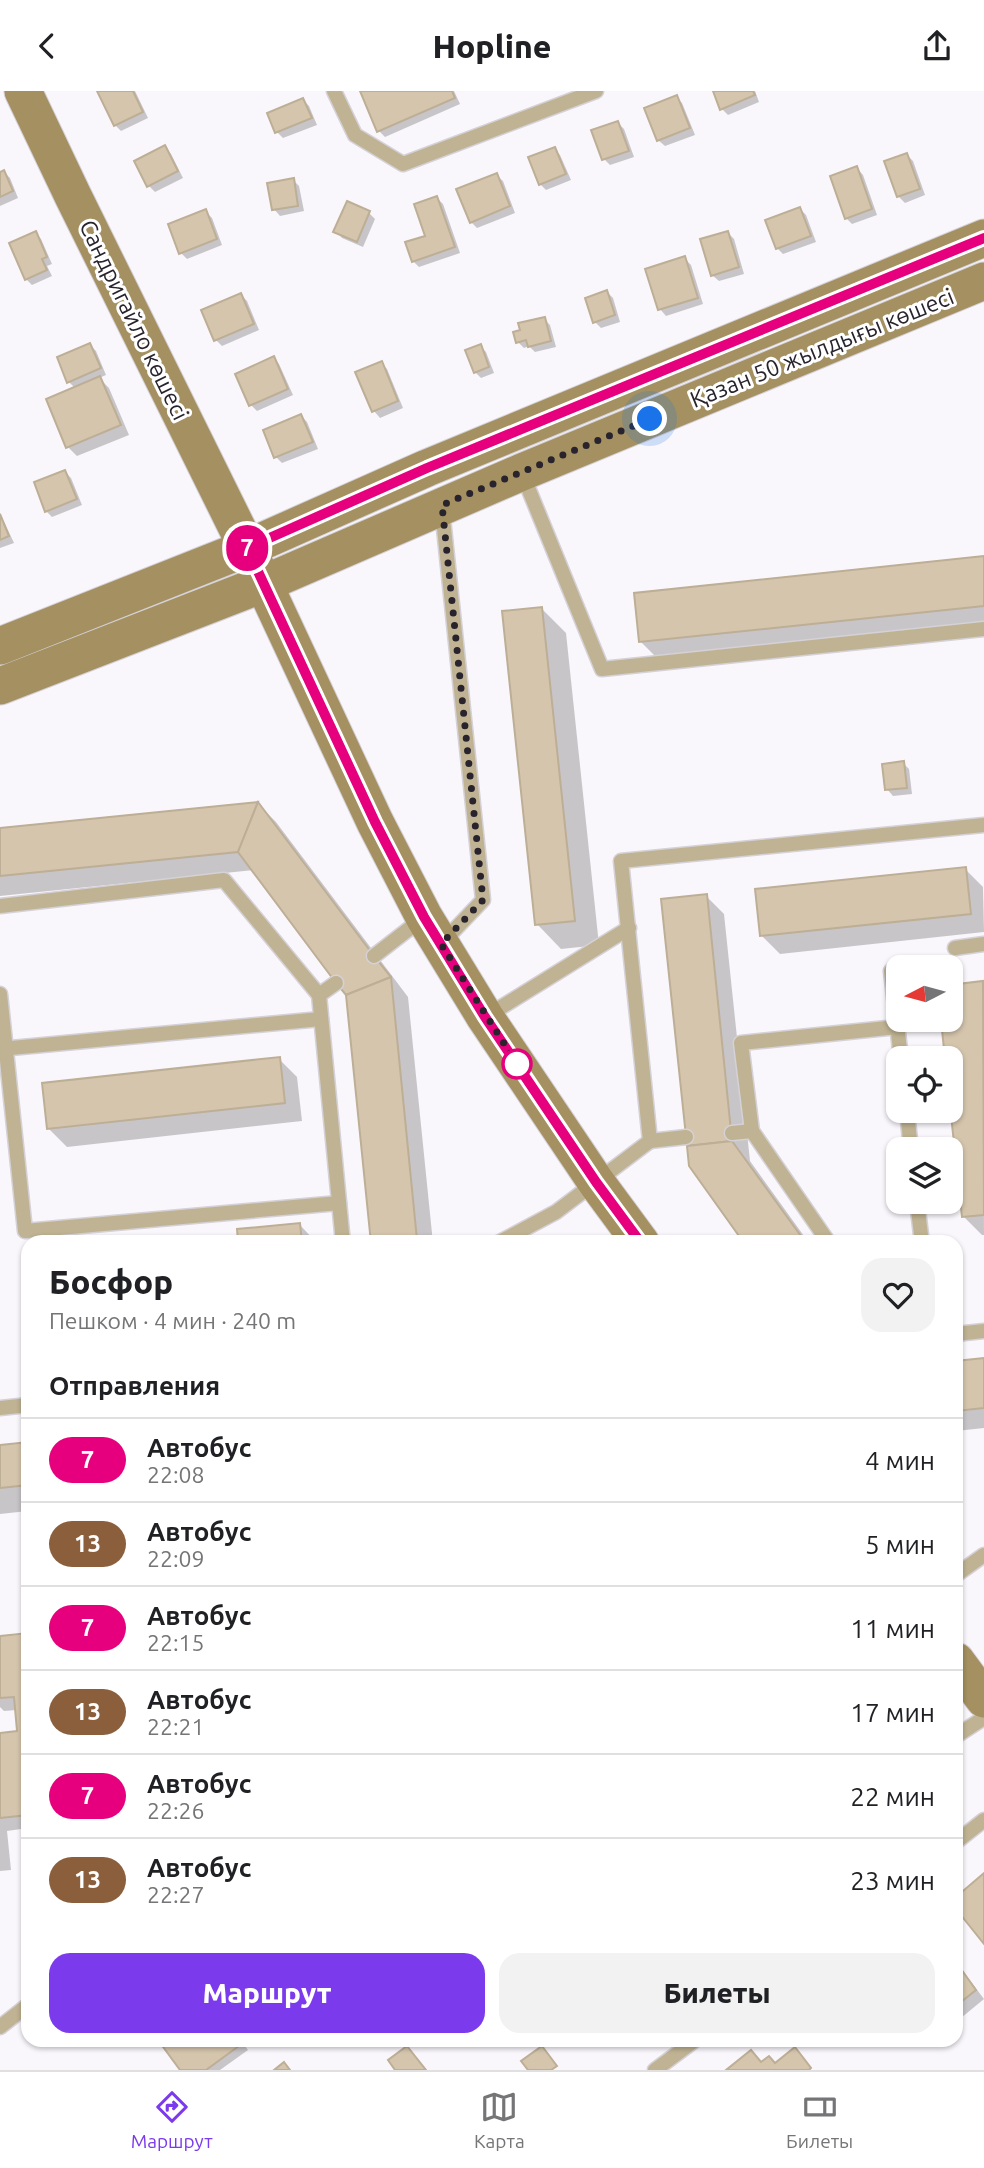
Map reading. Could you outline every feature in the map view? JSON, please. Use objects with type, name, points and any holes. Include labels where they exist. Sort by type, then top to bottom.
[{"type":"street","name":"Сандригайло көшесі","points":[[23,91],[263,584]]},
{"type":"street","name":"Қазан 50 жылдығы көшесі","points":[[0,646],[247,548],[427,468],[984,238]]},
{"type":"street","name":"Қазан 50 жылдығы көшесі","points":[[0,686],[263,584],[442,505],[984,281]]},
{"type":"street","points":[[263,584],[375,822],[433,930],[485,1017],[596,1182],[635,1235]]},
{"type":"street","points":[[963,1670],[984,1699]]},
{"type":"lane","points":[[334,91],[355,135],[403,164],[596,91]]},
{"type":"lane","points":[[522,472],[602,669],[984,629]]},
{"type":"lane","points":[[374,956],[433,930],[483,900],[442,505]]},
{"type":"lane","points":[[650,1141],[621,861],[984,825]]},
{"type":"lane","points":[[0,906],[224,880],[319,995],[342,1235]]},
{"type":"lane","points":[[485,1017],[629,928]]},
{"type":"lane","points":[[955,948],[984,944]]},
{"type":"lane","points":[[319,995],[336,983]]},
{"type":"lane","points":[[0,994],[3,1049],[25,1231],[339,1203]]},
{"type":"lane","points":[[3,1049],[321,1019]]},
{"type":"lane","points":[[824,1235],[752,1131],[741,1043],[886,1028]]},
{"type":"lane","points":[[732,1133],[752,1131]]},
{"type":"lane","points":[[513,1235],[556,1212],[650,1141],[686,1137]]},
{"type":"lane","points":[[918,1214],[921,1235]]},
{"type":"lane","points":[[963,1333],[984,1331]]},
{"type":"lane","points":[[0,1408],[21,1406]]},
{"type":"lane","points":[[963,1571],[984,1555]]},
{"type":"lane","points":[[963,1731],[984,1719]]},
{"type":"lane","points":[[963,1836],[984,1820]]},
{"type":"lane","points":[[0,2027],[21,2010]]},
{"type":"lane","points":[[655,2070],[686,2047]]},
{"type":"building","points":[[97,91],[133,91],[143,112],[114,126]]},
{"type":"building","points":[[360,91],[452,91],[455,98],[377,132]]},
{"type":"building","points":[[713,91],[753,91],[755,95],[720,110]]},
{"type":"building","points":[[677,95],[690,128],[657,141],[644,108]]},
{"type":"building","points":[[303,98],[312,118],[275,133],[267,113]]},
{"type":"building","points":[[618,121],[629,151],[602,160],[591,130]]},
{"type":"building","points":[[165,145],[178,171],[147,187],[134,161]]},
{"type":"building","points":[[555,147],[566,174],[539,185],[528,157]]},
{"type":"building","points":[[907,153],[920,189],[897,197],[884,161]]},
{"type":"building","points":[[857,166],[872,209],[845,219],[830,176]]},
{"type":"building","points":[[4,170],[13,191],[0,197],[0,172]]},
{"type":"building","points":[[497,173],[510,206],[470,223],[456,189]]},
{"type":"building","points":[[294,178],[298,206],[272,210],[267,183]]},
{"type":"building","points":[[437,196],[455,247],[412,262],[405,242],[425,236],[414,204]]},
{"type":"building","points":[[347,201],[370,211],[357,242],[333,232]]},
{"type":"building","points":[[800,207],[811,236],[776,249],[765,220]]},
{"type":"building","points":[[206,209],[217,239],[179,254],[168,224]]},
{"type":"building","points":[[36,231],[47,257],[42,259],[47,270],[25,280],[9,243]]},
{"type":"building","points":[[728,231],[739,267],[711,276],[700,239]]},
{"type":"building","points":[[685,256],[698,298],[658,310],[645,269]]},
{"type":"building","points":[[607,290],[615,315],[593,323],[585,298]]},
{"type":"building","points":[[241,293],[254,324],[214,341],[201,310]]},
{"type":"building","points":[[545,317],[551,341],[528,347],[526,340],[516,343],[513,332],[520,330],[518,323]]},
{"type":"building","points":[[90,343],[101,368],[67,383],[57,357]]},
{"type":"building","points":[[481,344],[489,367],[474,373],[465,350]]},
{"type":"building","points":[[274,356],[288,389],[249,406],[235,374]]},
{"type":"building","points":[[382,361],[398,401],[372,412],[355,372]]},
{"type":"building","points":[[100,376],[121,425],[66,448],[46,399]]},
{"type":"building","points":[[301,414],[313,442],[274,458],[263,430]]},
{"type":"building","points":[[65,470],[77,499],[45,512],[34,482]]},
{"type":"building","points":[[0,514],[9,536],[0,540]]},
{"type":"building","points":[[984,556],[984,606],[639,642],[634,593]]},
{"type":"building","points":[[542,607],[575,921],[535,925],[502,611]]},
{"type":"building","points":[[904,761],[907,788],[885,790],[882,764]]},
{"type":"building","points":[[258,802],[238,852],[0,876],[0,828]]},
{"type":"building","points":[[258,802],[391,977],[346,995],[336,983],[238,852]]},
{"type":"building","points":[[966,867],[971,914],[760,936],[755,889]]},
{"type":"building","points":[[707,894],[732,1141],[687,1146],[661,899]]},
{"type":"building","points":[[391,977],[417,1235],[370,1235],[346,995]]},
{"type":"building","points":[[983,981],[984,1215],[962,1217],[963,1137],[953,1137],[952,1123],[963,1123],[963,1046],[944,1046],[942,1033],[963,1032],[963,983]]},
{"type":"building","points":[[280,1057],[285,1103],[47,1129],[42,1083]]},
{"type":"building","points":[[732,1141],[800,1235],[738,1235],[689,1166],[687,1146]]},
{"type":"building","points":[[300,1223],[301,1235],[238,1235],[237,1229]]},
{"type":"building","points":[[984,1358],[984,1408],[963,1410],[963,1360]]},
{"type":"building","points":[[21,1443],[21,1486],[0,1488],[0,1445]]},
{"type":"building","points":[[21,1634],[21,1816],[0,1818],[0,1733],[17,1731],[14,1697],[0,1698],[0,1636]]},
{"type":"building","points":[[984,1873],[984,1944],[963,1918],[963,1891]]},
{"type":"building","points":[[963,1972],[976,1990],[963,2000]]},
{"type":"building","points":[[163,2047],[238,2047],[206,2070],[180,2070]]},
{"type":"building","points":[[408,2047],[426,2070],[395,2070],[388,2060]]},
{"type":"building","points":[[543,2047],[557,2066],[551,2070],[528,2070],[521,2061]]},
{"type":"building","points":[[795,2047],[811,2068],[809,2070],[726,2070],[751,2050],[761,2062],[769,2056],[775,2063]]},
{"type":"building","points":[[284,2062],[290,2070],[274,2070]]},
{"type":"bus line","name":"7","points":[[635,1235],[596,1182],[485,1017],[424,917],[375,822],[247,548],[427,468],[984,238]]},
{"type":"route","points":[[517,1064],[441,944],[483,900],[442,505],[650,419]]}]
